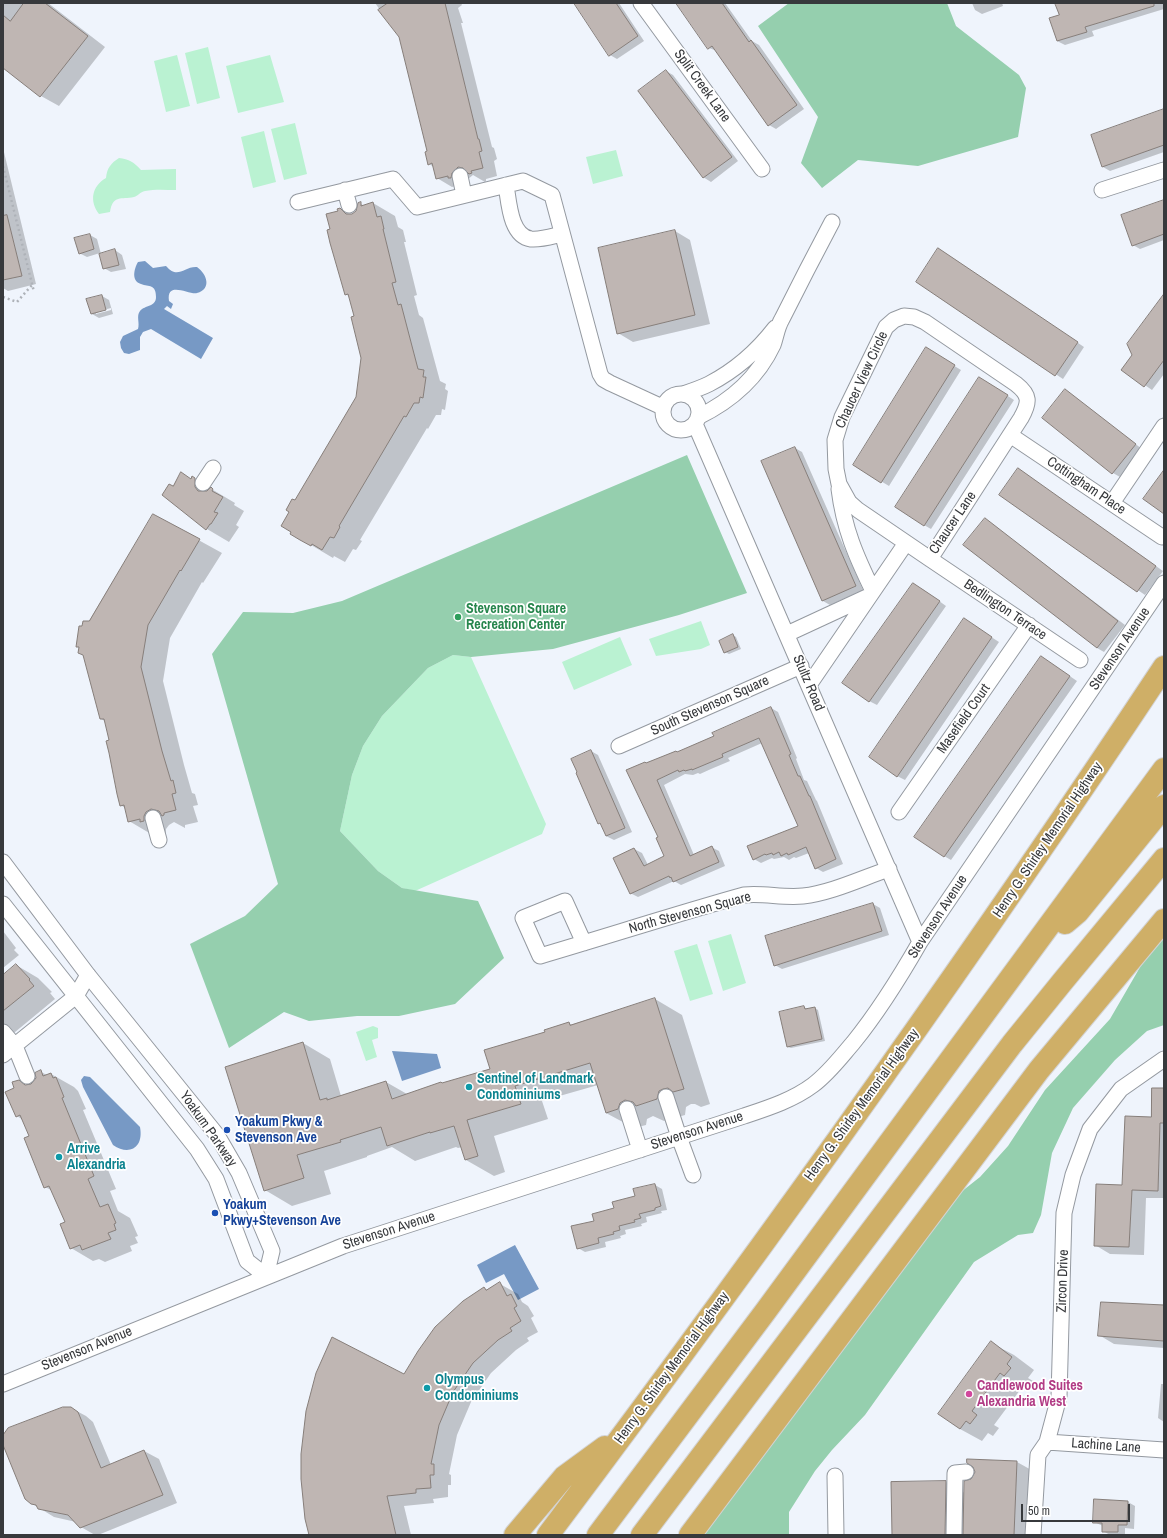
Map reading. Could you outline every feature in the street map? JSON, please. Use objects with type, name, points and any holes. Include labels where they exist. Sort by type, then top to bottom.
[{"type":"highway","name":"Henry G. Shirley Memorial Highway","points":[[548,1535],[627,1430],[897,1057],[1066,815],[1164,667]]},
{"type":"highway","points":[[598,1535],[765,1312],[1164,770]]},
{"type":"highway","points":[[1023,962],[1078,912],[1164,806]]},
{"type":"highway","points":[[642,1535],[1012,1044],[1164,859]]},
{"type":"highway","points":[[690,1535],[1039,1070],[1164,920]]},
{"type":"highway","points":[[515,1535],[564,1477],[627,1430]]},
{"type":"street","name":"Split Creek Lane","points":[[641,3],[762,169]]},
{"type":"street","points":[[1102,190],[1164,170]]},
{"type":"street","points":[[460,176],[464,196]]},
{"type":"street","points":[[298,202],[393,179],[417,207],[523,181],[552,195],[600,374],[603,379],[610,383],[662,406]]},
{"type":"street","points":[[506,186],[514,225],[519,233],[524,237],[530,238],[562,234]]},
{"type":"street","points":[[344,190],[349,205]]},
{"type":"street","points":[[780,323],[758,348],[740,363],[709,384],[683,394],[671,396],[662,406],[663,419],[671,429],[684,431],[741,389],[754,376],[774,343],[780,323],[832,222]]},
{"type":"street","name":"Chaucer View Circle","points":[[871,593],[847,530],[842,509],[834,452],[838,428],[842,417],[886,328],[894,320],[904,316],[914,317],[925,322],[1016,384],[1024,391],[1028,399]]},
{"type":"street","points":[[683,394],[695,400],[700,412],[697,421]]},
{"type":"street","name":"Chaucer Lane","points":[[809,685],[906,543],[930,559],[1025,411],[1028,399]]},
{"type":"street","name":"Stultz Road","points":[[697,421],[920,942]]},
{"type":"street","points":[[1112,503],[1164,426]]},
{"type":"street","name":"Cottingham Place","points":[[1010,434],[1162,537]]},
{"type":"street","points":[[203,483],[213,468]]},
{"type":"street","name":"Chaucer View Circle","points":[[839,484],[849,502],[906,543]]},
{"type":"street","name":"Bedlington Terrace","points":[[930,559],[1080,660]]},
{"type":"street","name":"Stevenson Avenue","points":[[3,1384],[343,1246],[776,1105],[812,1085],[833,1068],[862,1032],[896,984],[920,942],[1164,583]]},
{"type":"street","points":[[787,634],[871,593]]},
{"type":"street","name":"Masefield Court","points":[[899,812],[1028,625]]},
{"type":"street","name":"South Stevenson Square","points":[[619,746],[801,666]]},
{"type":"street","points":[[153,818],[159,840]]},
{"type":"street","name":"Yoakum Parkway","points":[[3,862],[88,975],[216,1135],[239,1173],[272,1251],[266,1276],[247,1260],[216,1180],[197,1149],[3,904]]},
{"type":"street","name":"North Stevenson Square","points":[[584,943],[744,896],[758,894],[792,897],[811,895],[889,869]]},
{"type":"street","points":[[3,1055],[76,996],[88,975]]},
{"type":"street","points":[[3,1032],[15,1046],[27,1076]]},
{"type":"street","name":"Zircon Drive","points":[[1033,1535],[1038,1455],[1048,1442],[1060,1397],[1064,1213],[1073,1175],[1090,1129],[1122,1089],[1164,1059]]},
{"type":"street","points":[[666,1096],[693,1175]]},
{"type":"street","points":[[627,1109],[640,1150]]},
{"type":"street","name":"Lachine Lane","points":[[1048,1442],[1164,1450]]},
{"type":"street","points":[[954,1535],[960,1472]]},
{"type":"street","points":[[834,1476],[836,1535]]},
{"type":"path","points":[[3,166],[34,292]]},
{"type":"path","points":[[3,297],[17,302],[32,285]]},
{"type":"green space","points":[[789,3],[947,3],[956,26],[1019,75],[1026,88],[1018,137],[918,166],[858,160],[822,188],[801,163],[818,117],[758,26]]},
{"type":"green space","points":[[208,47],[220,98],[197,104],[185,53]]},
{"type":"green space","points":[[177,55],[190,106],[166,112],[154,61]]},
{"type":"green space","points":[[270,55],[284,102],[238,113],[226,66]]},
{"type":"green space","points":[[295,123],[307,174],[284,180],[271,129]]},
{"type":"green space","points":[[264,131],[276,182],[253,188],[241,137]]},
{"type":"green space","points":[[616,150],[623,176],[593,184],[586,157]]},
{"type":"green space","points":[[119,158],[131,161],[141,170],[176,169],[176,190],[149,190],[134,197],[118,199],[113,202],[110,212],[99,214],[93,199],[95,189],[101,181],[106,178],[107,171],[110,166]]},
{"type":"green space","points":[[687,455],[747,593],[679,615],[553,649],[471,657],[453,655],[428,668],[382,716],[363,746],[352,775],[340,831],[378,871],[402,888],[478,901],[504,958],[455,1004],[399,1016],[357,1016],[309,1021],[284,1012],[229,1048],[190,944],[245,916],[278,884],[212,654],[243,612],[293,613],[342,601]]},
{"type":"green space","points":[[701,621],[710,645],[701,649],[656,656],[649,639]]},
{"type":"green space","points":[[620,637],[632,665],[574,690],[562,662]]},
{"type":"green space","points":[[453,655],[471,657],[546,824],[542,834],[415,891],[402,888],[378,871],[340,831],[352,775],[363,746],[382,716],[428,668]]},
{"type":"green space","points":[[1164,930],[1164,1025],[1147,1031],[1115,1060],[1073,1108],[1052,1153],[1041,1215],[1033,1233],[1018,1235],[974,1262],[865,1415],[832,1450],[815,1471],[789,1512],[789,1535],[701,1535],[961,1192],[980,1177],[1008,1146],[1045,1090],[1110,1019],[1161,931]]},
{"type":"green space","points":[[731,934],[746,983],[723,991],[708,941]]},
{"type":"green space","points":[[697,944],[713,994],[690,1001],[674,951]]},
{"type":"green space","points":[[373,1026],[378,1028],[378,1038],[372,1040],[377,1057],[366,1061],[356,1032]]},
{"type":"water","points":[[145,261],[153,268],[166,266],[174,272],[178,272],[188,268],[197,267],[203,273],[206,285],[202,291],[193,293],[179,290],[171,291],[169,301],[173,304],[171,309],[167,306],[164,309],[213,338],[201,359],[151,329],[143,332],[140,337],[140,350],[129,354],[124,353],[121,348],[120,342],[123,336],[138,329],[138,315],[140,311],[154,303],[156,300],[155,290],[152,287],[141,284],[135,278],[135,268],[138,262]]},
{"type":"water","points":[[392,1051],[437,1054],[441,1068],[402,1081]]},
{"type":"water","points":[[84,1076],[90,1077],[140,1127],[140,1140],[134,1148],[125,1150],[113,1145],[83,1087],[81,1080]]},
{"type":"water","points":[[515,1245],[539,1289],[518,1300],[504,1274],[486,1283],[477,1265]]},
{"type":"building","points":[[24,3],[45,3],[88,36],[40,97],[3,68],[3,15],[10,21]]},
{"type":"building","points":[[388,3],[445,3],[482,151],[479,152],[483,168],[471,171],[472,173],[469,174],[463,168],[458,167],[452,173],[451,178],[448,178],[448,176],[436,179],[432,163],[428,165],[425,152],[427,151],[399,37],[378,10]]},
{"type":"building","points":[[574,3],[616,3],[638,36],[609,56]]},
{"type":"building","points":[[676,3],[722,3],[749,42],[751,40],[797,105],[768,126],[712,46],[708,49]]},
{"type":"building","points":[[1055,3],[1154,3],[1154,6],[1085,27],[1087,32],[1057,41],[1049,18],[1059,15]]},
{"type":"building","points":[[666,70],[732,157],[703,178],[638,91]]},
{"type":"building","points":[[1164,109],[1164,145],[1102,167],[1091,135]]},
{"type":"building","points":[[1164,200],[1164,234],[1132,246],[1121,215]]},
{"type":"building","points":[[361,202],[361,206],[373,202],[377,217],[381,216],[396,282],[392,283],[398,305],[401,304],[418,369],[424,370],[423,377],[426,377],[423,398],[420,397],[419,403],[414,403],[406,417],[404,416],[339,526],[340,527],[334,538],[330,537],[322,550],[312,544],[311,546],[300,540],[281,526],[289,512],[286,510],[292,499],[295,500],[356,397],[361,358],[351,317],[354,316],[348,294],[345,295],[330,243],[327,230],[330,229],[326,214],[338,211],[337,209],[340,208],[346,214],[352,214],[356,211],[358,203]]},
{"type":"building","points":[[7,215],[22,276],[3,280],[3,216]]},
{"type":"building","points":[[675,230],[695,315],[617,334],[598,248]]},
{"type":"building","points":[[90,234],[94,249],[79,254],[74,238]]},
{"type":"building","points":[[938,248],[1078,342],[1055,376],[916,282]]},
{"type":"building","points":[[115,249],[119,265],[103,269],[99,254]]},
{"type":"building","points":[[1164,294],[1164,360],[1144,387],[1121,370],[1132,355],[1127,344]]},
{"type":"building","points":[[102,295],[106,310],[91,314],[86,299]]},
{"type":"building","points":[[926,347],[955,365],[881,483],[853,465]]},
{"type":"building","points":[[979,377],[1008,395],[924,526],[895,507]]},
{"type":"building","points":[[1065,389],[1136,444],[1112,474],[1042,418]]},
{"type":"building","points":[[795,447],[856,586],[822,601],[761,461]]},
{"type":"building","points":[[1018,468],[1156,566],[1137,592],[999,495]]},
{"type":"building","points":[[1164,470],[1164,514],[1143,499]]},
{"type":"building","points":[[181,472],[191,479],[192,476],[195,478],[195,487],[198,491],[207,491],[211,487],[213,489],[212,491],[223,497],[214,512],[218,513],[206,530],[162,495],[169,484],[173,486]]},
{"type":"building","points":[[153,514],[200,539],[148,625],[141,667],[162,751],[171,781],[173,780],[176,793],[172,794],[176,810],[164,813],[162,816],[159,811],[151,809],[146,812],[144,821],[140,822],[140,819],[128,822],[124,805],[120,806],[117,794],[106,741],[109,740],[104,719],[100,719],[83,655],[78,653],[79,647],[76,647],[79,626],[82,626],[83,621],[89,621]]},
{"type":"building","points":[[985,518],[1118,621],[1097,648],[963,545]]},
{"type":"building","points":[[913,583],[940,601],[869,702],[842,683]]},
{"type":"building","points":[[964,618],[992,637],[897,777],[869,757]]},
{"type":"building","points":[[733,634],[738,647],[724,653],[719,641]]},
{"type":"building","points":[[1041,656],[1070,676],[944,857],[914,837]]},
{"type":"building","points":[[771,707],[791,754],[789,755],[798,776],[800,776],[810,796],[836,859],[815,869],[806,847],[788,855],[787,853],[781,856],[779,852],[773,855],[772,853],[765,854],[753,860],[747,846],[798,826],[759,738],[722,754],[723,757],[692,770],[684,770],[679,772],[678,770],[657,780],[690,856],[712,846],[719,862],[673,882],[669,876],[630,894],[613,858],[634,848],[644,866],[664,856],[656,838],[658,837],[626,770],[676,751],[677,752],[714,736],[712,733]]},
{"type":"building","points":[[591,750],[625,828],[606,836],[600,823],[598,824],[571,759]]},
{"type":"building","points":[[873,903],[882,931],[774,966],[765,936]]},
{"type":"building","points":[[16,964],[30,979],[29,980],[34,986],[3,1011],[3,975]]},
{"type":"building","points":[[655,998],[684,1089],[673,1092],[668,1088],[663,1089],[659,1091],[657,1099],[636,1106],[633,1102],[625,1100],[620,1103],[618,1109],[606,1113],[590,1063],[515,1086],[521,1104],[467,1120],[478,1156],[465,1160],[454,1126],[387,1146],[381,1127],[340,1140],[341,1142],[297,1155],[304,1178],[264,1191],[225,1067],[303,1042],[320,1100],[327,1098],[327,1100],[386,1081],[392,1099],[441,1082],[442,1083],[490,1069],[484,1050],[545,1032],[544,1030],[569,1022],[570,1025]]},
{"type":"building","points":[[804,1006],[805,1009],[815,1007],[822,1039],[787,1047],[779,1012]]},
{"type":"building","name":"Arrive Alexandria","points":[[41,1070],[43,1076],[51,1073],[53,1078],[56,1077],[64,1097],[62,1098],[94,1176],[88,1179],[100,1207],[108,1204],[116,1223],[114,1224],[116,1230],[108,1233],[111,1239],[82,1250],[80,1245],[70,1249],[60,1224],[65,1222],[49,1186],[44,1188],[24,1138],[29,1136],[20,1115],[16,1117],[5,1092],[14,1088],[12,1082],[19,1080],[25,1085],[31,1084],[36,1078],[35,1073]]},
{"type":"building","points":[[1152,1088],[1164,1088],[1164,1123],[1160,1123],[1158,1191],[1132,1190],[1129,1247],[1094,1246],[1096,1184],[1122,1185],[1125,1116],[1151,1117]]},
{"type":"building","points":[[655,1184],[661,1206],[655,1208],[655,1210],[639,1214],[641,1218],[634,1220],[635,1222],[619,1226],[620,1230],[613,1232],[614,1234],[598,1238],[599,1243],[577,1249],[571,1226],[594,1221],[592,1214],[614,1208],[612,1202],[635,1196],[633,1189]]},
{"type":"building","points":[[500,1282],[507,1296],[511,1294],[517,1306],[514,1308],[521,1321],[510,1328],[512,1331],[498,1340],[473,1363],[453,1392],[439,1425],[431,1464],[434,1464],[434,1475],[430,1475],[431,1488],[416,1489],[416,1493],[387,1496],[396,1535],[309,1535],[305,1519],[301,1479],[301,1454],[306,1411],[316,1373],[332,1337],[404,1374],[435,1327],[463,1301],[484,1287],[486,1290]]},
{"type":"building","points":[[1101,1302],[1164,1305],[1164,1341],[1098,1336]]},
{"type":"building","name":"Candlewood Suites Alexandria West","points":[[991,1341],[1012,1357],[1007,1364],[1011,1368],[1004,1376],[1000,1373],[972,1411],[977,1415],[970,1424],[966,1421],[960,1429],[938,1414]]},
{"type":"building","points":[[63,1407],[71,1407],[78,1412],[101,1468],[144,1450],[163,1495],[80,1528],[68,1515],[38,1509],[36,1505],[31,1504],[25,1499],[3,1445],[3,1435],[8,1428]]},
{"type":"building","points":[[967,1459],[1017,1461],[1014,1535],[963,1535],[964,1481],[971,1479],[975,1472],[973,1467],[967,1463]]},
{"type":"building","points":[[946,1481],[945,1535],[892,1535],[891,1482]]},
{"type":"building","points":[[1094,1499],[1128,1501],[1127,1525],[1118,1525],[1118,1532],[1102,1532],[1102,1523],[1093,1523]]},
{"type":"place","name":"Stevenson Square Recreation Center","points":[[458,617]]},
{"type":"place","name":"Sentinel of Landmark Condominiums","points":[[469,1087]]},
{"type":"place","name":"Yoakum Pkwy & Stevenson Ave","points":[[227,1130]]},
{"type":"place","name":"Arrive Alexandria","points":[[59,1157]]},
{"type":"place","name":"Yoakum Pkwy+Stevenson Ave","points":[[215,1213]]},
{"type":"place","name":"Olympus Condominiums","points":[[427,1388]]},
{"type":"place","name":"Candlewood Suites Alexandria West","points":[[969,1394]]}]
